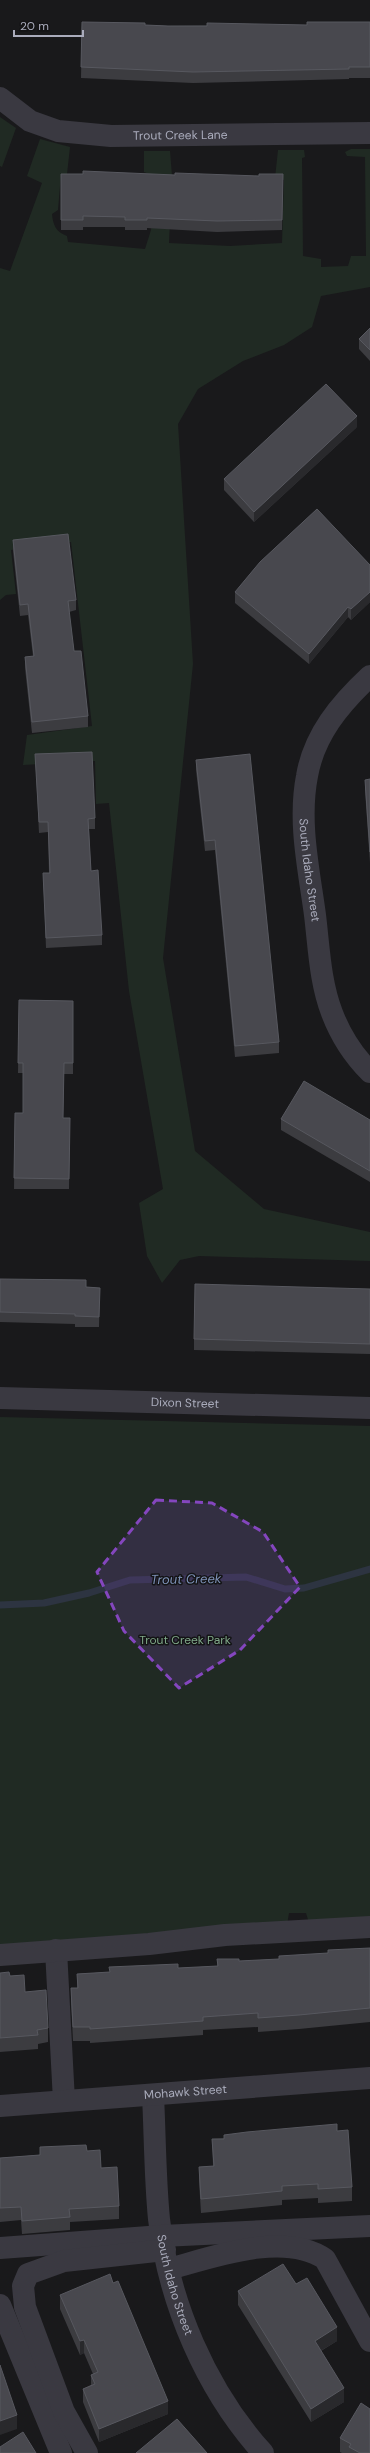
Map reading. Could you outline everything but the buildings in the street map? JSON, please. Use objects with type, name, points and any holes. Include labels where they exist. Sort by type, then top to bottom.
[{"type":"street","name":"Trout Creek Lane","points":[[0,98],[30,121],[58,131],[110,136],[370,133]]},
{"type":"street","name":"South Idaho Street","points":[[370,676],[347,697],[329,721],[315,747],[307,776],[303,805],[304,835],[324,983],[332,1014],[347,1042],[370,1072]]},
{"type":"street","name":"Dixon Street","points":[[0,1398],[370,1408]]},
{"type":"street","points":[[0,1955],[149,1944],[225,1935],[370,1927]]},
{"type":"street","points":[[56,1950],[64,2101]]},
{"type":"street","name":"Mohawk Street","points":[[0,2106],[370,2078]]},
{"type":"street","name":"South Idaho Street","points":[[153,2095],[159,2219],[165,2252],[183,2319],[201,2360],[230,2411],[264,2453]]},
{"type":"street","points":[[0,2248],[165,2252],[370,2226]]},
{"type":"street","points":[[87,2453],[64,2412],[25,2307],[23,2286],[28,2274],[64,2261],[165,2252],[276,2245],[314,2252],[325,2259],[370,2341]]},
{"type":"street","points":[[0,2305],[62,2453]]},
{"type":"highlighted area","points":[[156,1500],[212,1503],[263,1532],[300,1587],[240,1650],[179,1688],[124,1631],[97,1572]]},
{"type":"green space","points":[[0,117],[16,128],[2,167],[0,166]]},
{"type":"green space","points":[[40,139],[70,147],[67,174],[61,174],[58,210],[52,214],[53,222],[56,228],[67,236],[68,242],[145,249],[151,230],[152,175],[144,172],[144,151],[170,151],[172,176],[169,243],[230,246],[282,243],[284,180],[275,178],[278,150],[304,150],[305,157],[302,158],[303,256],[321,259],[321,267],[348,266],[351,256],[366,256],[365,157],[347,156],[345,152],[351,149],[370,149],[370,287],[321,296],[312,327],[284,345],[243,361],[198,389],[178,424],[193,664],[163,958],[195,1151],[264,1209],[370,1232],[370,1261],[199,1256],[180,1260],[162,1283],[147,1256],[139,1203],[163,1189],[129,991],[109,803],[96,804],[95,761],[23,765],[27,735],[92,726],[71,542],[11,550],[16,594],[6,595],[0,600],[0,268],[10,271],[42,183],[27,176]]},
{"type":"green space","name":"Trout Creek Park","points":[[0,1417],[370,1426],[370,1920],[309,1923],[306,1913],[289,1913],[287,1925],[0,1947]]},
{"type":"waterway","name":"Trout Creek","points":[[0,1605],[44,1603],[89,1593],[130,1580],[246,1577],[285,1589],[304,1588],[370,1569]]}]
